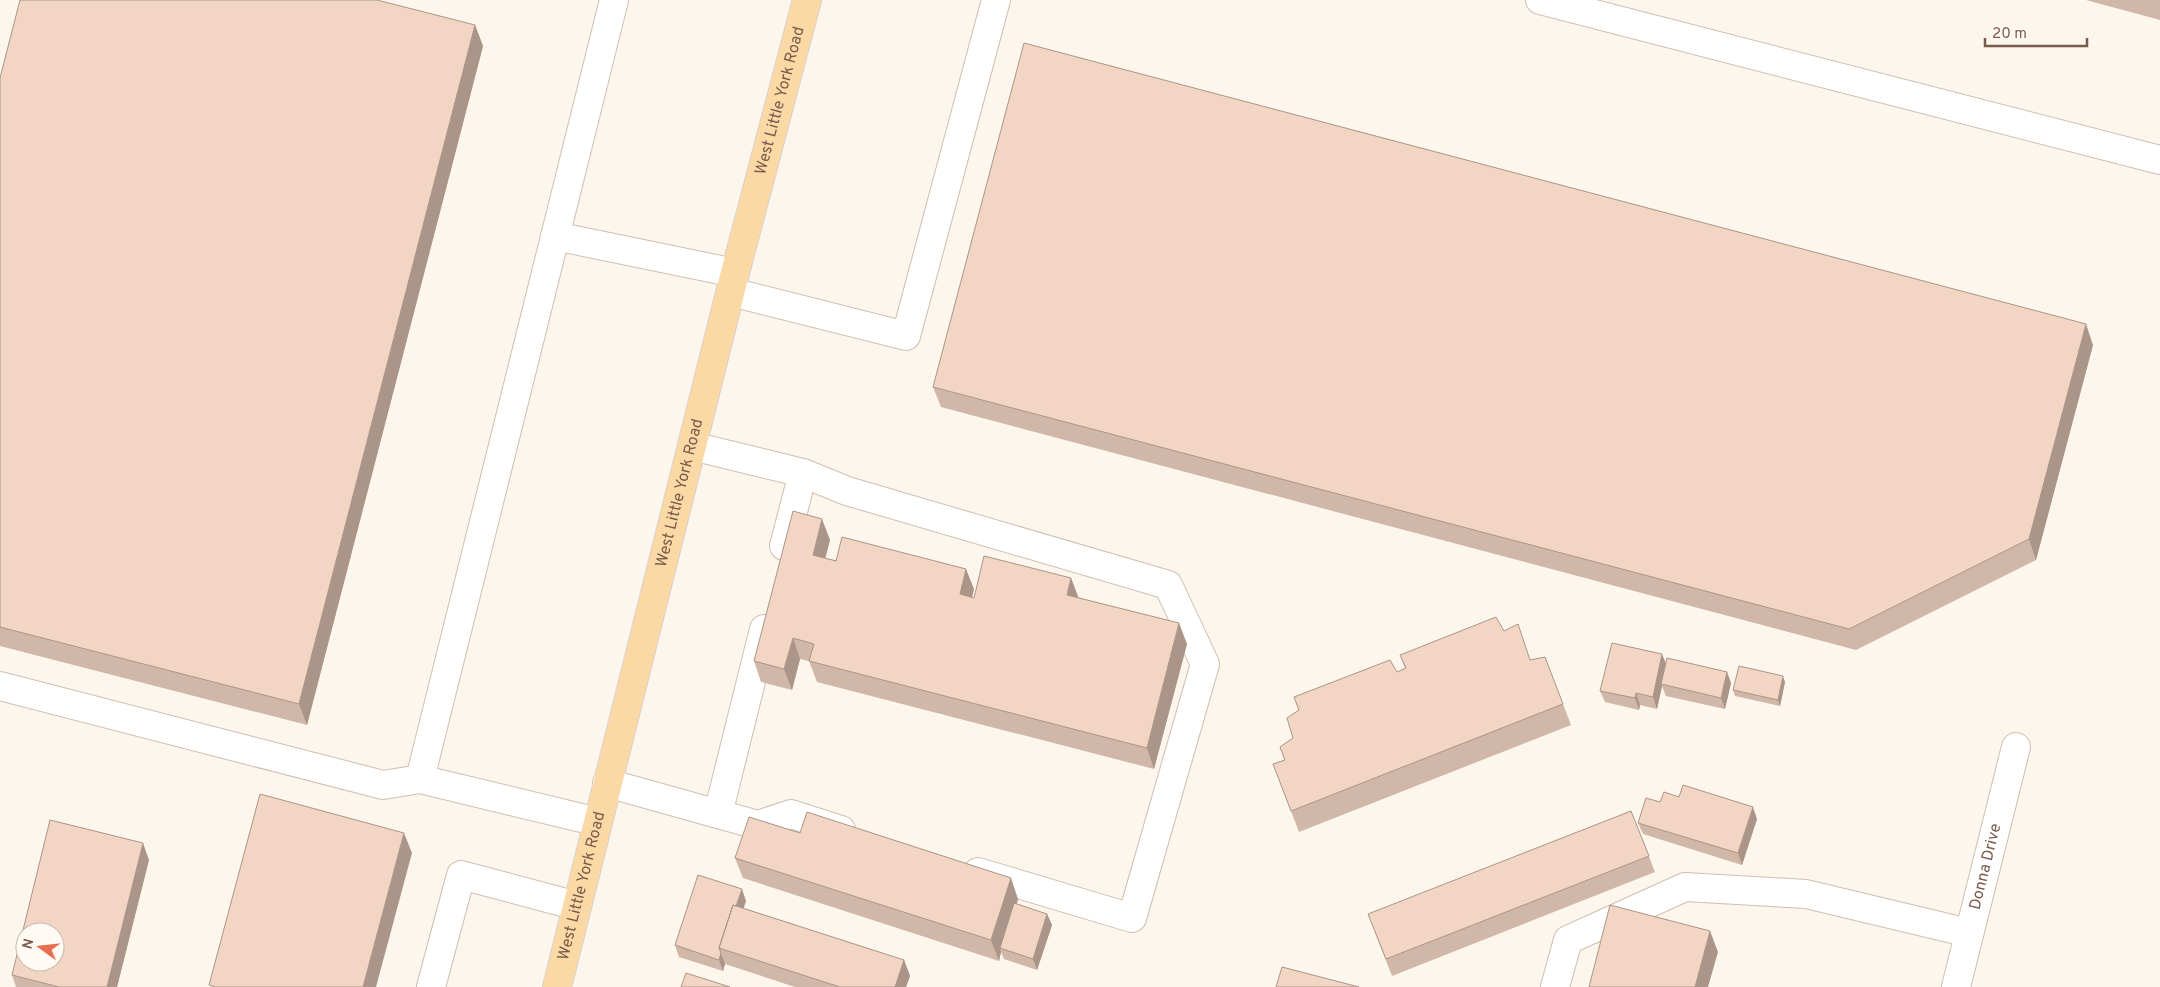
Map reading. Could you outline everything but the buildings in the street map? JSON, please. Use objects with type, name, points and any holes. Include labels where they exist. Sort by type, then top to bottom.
[{"type":"main road","name":"West Little York Road","points":[[556,987],[805,0]]},
{"type":"street","points":[[420,778],[614,0]]},
{"type":"street","points":[[555,236],[733,283],[906,336],[996,0]]},
{"type":"street","points":[[1540,0],[2160,160]]},
{"type":"street","points":[[692,446],[802,472],[847,490],[1168,585],[1205,664],[1132,918],[950,864]]},
{"type":"street","points":[[779,568],[802,472]]},
{"type":"street","points":[[718,814],[770,606]]},
{"type":"street","points":[[0,686],[383,785],[420,778],[598,822]]},
{"type":"street","name":"Donna Drive","points":[[1956,987],[2016,746]]},
{"type":"street","points":[[607,783],[758,825],[791,814],[866,838]]},
{"type":"street","points":[[431,987],[461,875],[577,906]]},
{"type":"street","points":[[1555,987],[1568,940],[1685,887],[1806,894],[1969,933]]}]
